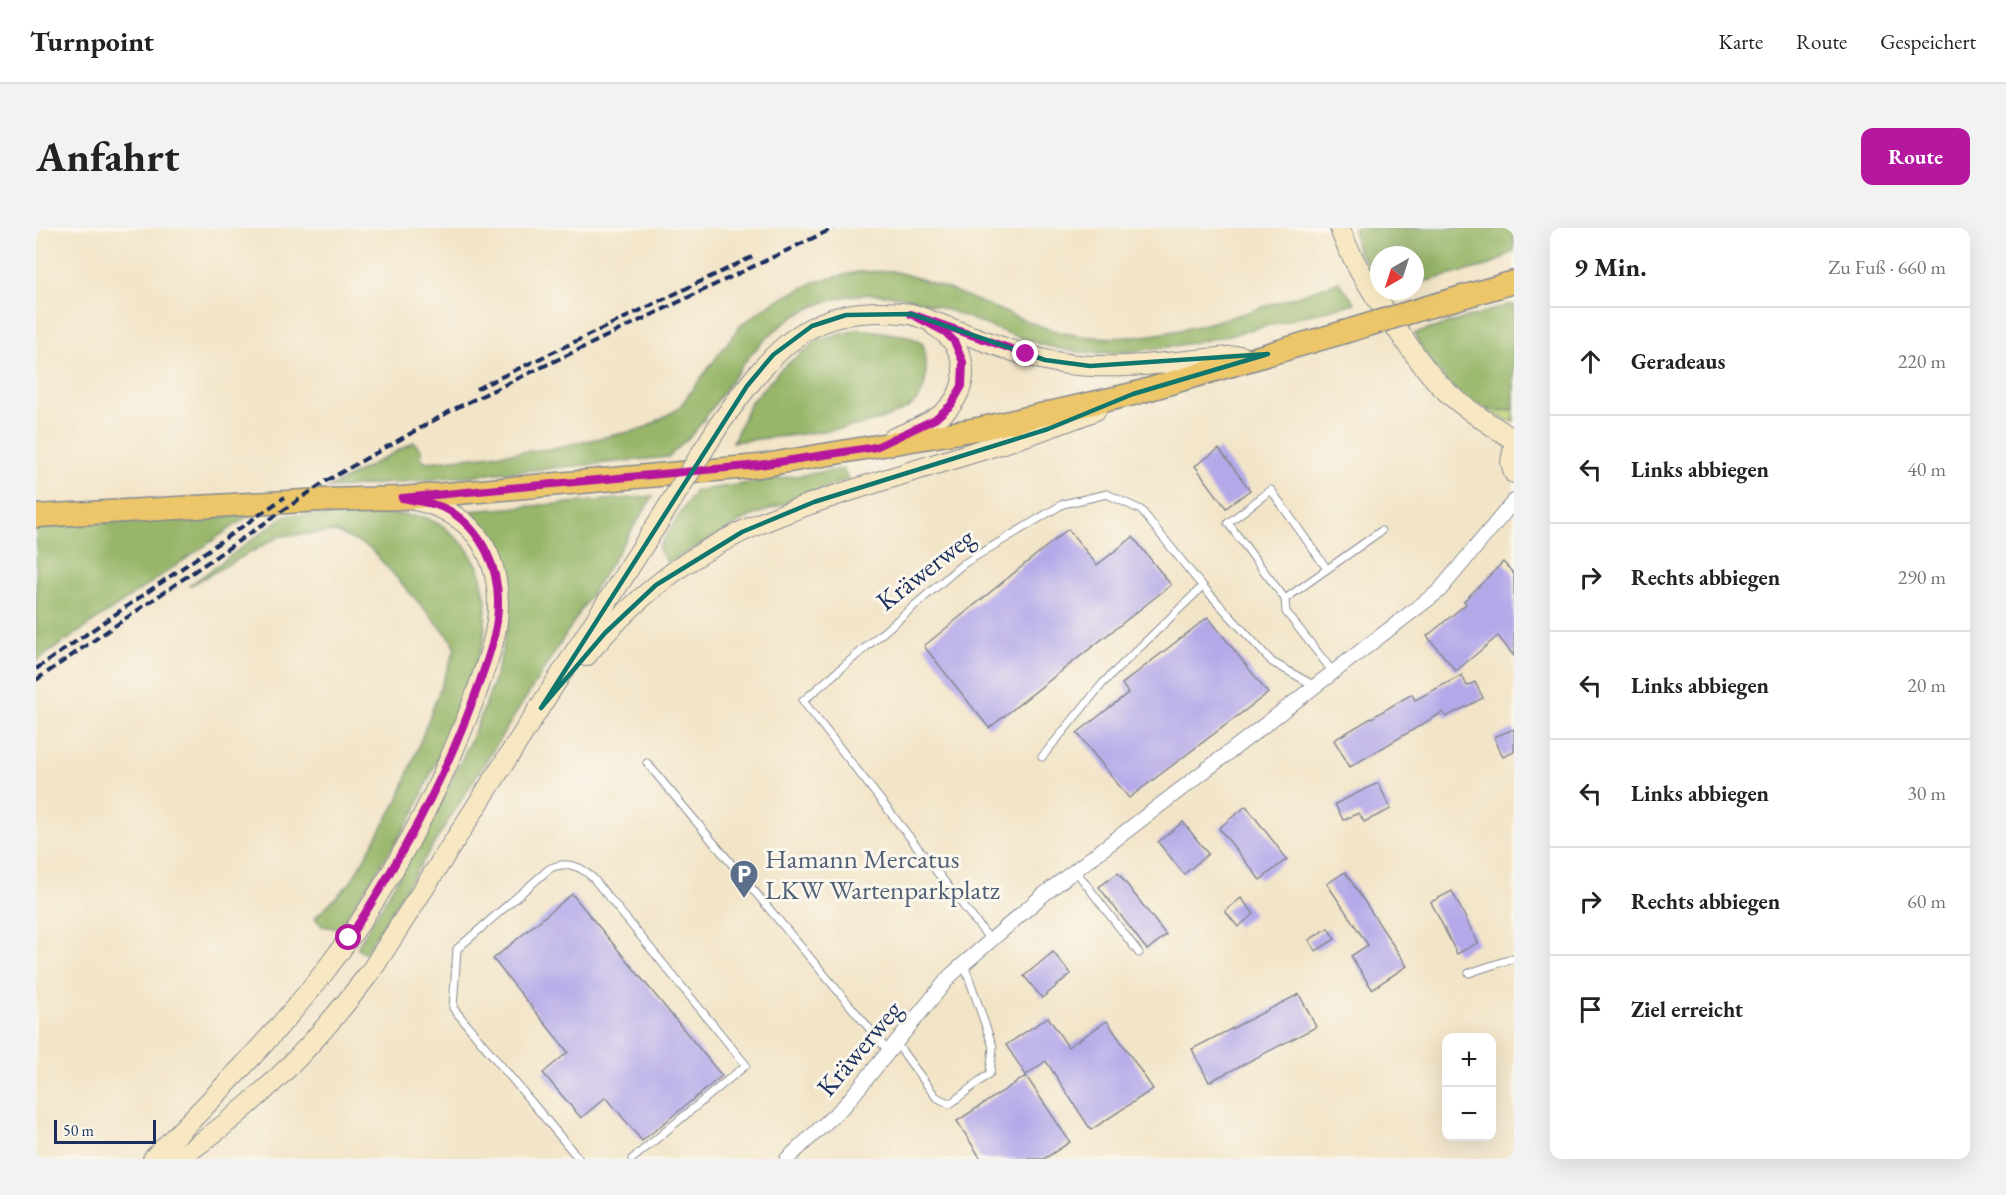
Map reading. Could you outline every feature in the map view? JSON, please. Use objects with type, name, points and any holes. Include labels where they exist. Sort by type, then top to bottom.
[{"type":"main road","points":[[1340,228],[1360,270],[1435,381],[1461,404],[1514,440]]},
{"type":"main road","points":[[1487,290],[1514,268]]},
{"type":"main road","points":[[36,516],[322,500],[402,498],[759,465],[876,447],[983,428],[1133,394],[1514,282]]},
{"type":"main road","points":[[1487,290],[1514,294]]},
{"type":"main road","points":[[178,1159],[216,1133],[275,1083],[340,1011],[383,953],[719,425],[760,368],[799,333],[846,315],[892,311],[911,314],[1026,354],[1066,364],[1117,365],[1268,354]]},
{"type":"main road","points":[[876,447],[935,419],[951,405],[962,386],[963,362],[954,341],[945,332],[911,314]]},
{"type":"main road","points":[[541,708],[629,609],[656,585],[711,548],[761,523],[814,502],[1048,429],[1133,394]]},
{"type":"main road","points":[[1514,446],[1511,462],[1514,473]]},
{"type":"main road","points":[[153,1159],[259,1050],[323,974],[349,938],[407,843],[438,783],[468,716],[483,675],[497,620],[496,575],[484,547],[464,521],[435,505],[402,498]]},
{"type":"street","name":"Kräwerweg","points":[[787,1159],[845,1105],[951,975],[1075,870],[1439,591],[1514,501]]},
{"type":"lane","points":[[1327,569],[1271,490],[1228,523],[1285,599],[1286,612],[1333,672]]},
{"type":"lane","name":"Kräwerweg","points":[[991,941],[803,701],[963,564],[1063,504],[1107,495],[1141,510],[1203,586],[1272,662],[1315,686]]},
{"type":"lane","points":[[1285,599],[1381,531]]},
{"type":"lane","points":[[1042,757],[1103,683],[1203,586]]},
{"type":"lane","points":[[647,763],[936,1097],[950,1104],[990,1073],[993,1047],[964,964]]},
{"type":"lane","points":[[578,1159],[453,1008],[457,949],[549,869],[558,865],[578,867],[593,878],[746,1065],[632,1159]]},
{"type":"lane","points":[[1075,870],[1139,953]]},
{"type":"lane","points":[[1469,973],[1514,957]]},
{"type":"highlighted area","points":[[911,314],[1045,360],[1090,366],[1268,354],[1133,394],[1048,429],[814,502],[742,532],[656,585],[605,633],[541,708],[747,386],[773,355],[812,326],[846,315]]},
{"type":"green space","points":[[1354,228],[1514,228],[1514,251],[1490,265],[1424,282],[1424,246],[1370,246],[1370,269],[1356,248]]},
{"type":"green space","points":[[892,271],[951,290],[1046,328],[1081,336],[1118,338],[1194,327],[1339,282],[1355,303],[1197,342],[1101,353],[1060,349],[1021,338],[909,299],[871,294],[832,299],[792,318],[762,342],[738,370],[695,431],[669,457],[327,489],[414,442],[422,451],[421,458],[427,462],[549,449],[643,429],[678,409],[740,326],[772,303],[817,281],[858,272]]},
{"type":"green space","points":[[1514,305],[1514,409],[1497,410],[1482,406],[1454,388],[1431,362],[1414,334]]},
{"type":"green space","points":[[860,329],[908,336],[923,344],[926,366],[925,381],[916,401],[903,411],[858,425],[733,442],[750,403],[781,369],[817,341]]},
{"type":"green space","points":[[1485,408],[1504,411],[1514,409],[1514,421],[1506,420]]},
{"type":"green space","points":[[843,469],[848,479],[747,518],[668,563],[658,548],[695,491]]},
{"type":"green space","points":[[653,496],[365,953],[357,948],[433,817],[459,765],[482,713],[499,663],[508,615],[507,573],[498,547],[471,511]]},
{"type":"green space","points":[[393,514],[424,517],[443,526],[465,546],[479,568],[486,601],[484,641],[458,712],[412,817],[339,929],[322,926],[315,918],[350,883],[399,798],[455,649],[453,641],[370,548],[336,532],[280,536],[189,586],[286,515]]},
{"type":"green space","points":[[250,515],[36,661],[36,526]]},
{"type":"building","points":[[1219,449],[1250,490],[1226,508],[1195,466]]},
{"type":"building","points":[[1068,529],[1097,565],[1133,537],[1171,585],[989,728],[924,646]]},
{"type":"building","points":[[1503,562],[1514,574],[1514,656],[1498,636],[1456,671],[1427,636],[1466,604],[1464,601]]},
{"type":"building","points":[[1208,617],[1268,693],[1129,798],[1077,733],[1128,693],[1122,684]]},
{"type":"building","points":[[1462,675],[1467,686],[1475,682],[1483,698],[1446,717],[1443,712],[1350,767],[1334,740],[1412,694],[1415,700]]},
{"type":"building","points":[[1514,729],[1514,752],[1503,757],[1494,737]]},
{"type":"building","points":[[1378,783],[1391,809],[1364,822],[1359,813],[1343,820],[1335,804]]},
{"type":"building","points":[[1246,806],[1287,859],[1260,880],[1219,828]]},
{"type":"building","points":[[1183,822],[1208,854],[1184,874],[1158,842]]},
{"type":"building","points":[[1345,872],[1407,966],[1372,989],[1351,956],[1368,945],[1327,884]]},
{"type":"building","points":[[1118,873],[1166,935],[1147,950],[1099,887]]},
{"type":"building","points":[[1452,891],[1478,943],[1457,954],[1431,902]]},
{"type":"building","points":[[572,894],[722,1076],[642,1141],[606,1097],[581,1118],[543,1073],[568,1052],[493,959]]},
{"type":"building","points":[[1241,898],[1254,914],[1238,927],[1225,911]]},
{"type":"building","points":[[1328,928],[1335,939],[1316,951],[1309,940]]},
{"type":"building","points":[[1053,952],[1071,974],[1042,998],[1024,976]]},
{"type":"building","points":[[1299,994],[1316,1027],[1209,1082],[1192,1049]]},
{"type":"building","points":[[1048,1017],[1068,1047],[1107,1021],[1153,1089],[1091,1130],[1046,1061],[1026,1075],[1006,1045]]},
{"type":"building","points":[[1026,1076],[1070,1142],[1044,1159],[981,1159],[957,1121]]},
{"type":"railway","points":[[36,680],[326,481],[456,408],[834,228]]},
{"type":"railway","points":[[476,389],[754,256]]},
{"type":"railway","points":[[36,669],[285,497]]},
{"type":"place","name":"Hamann Mercatus LKW Wartenparkplatz","points":[[744,900]]},
{"type":"route","points":[[349,938],[396,864],[438,783],[468,716],[483,675],[497,620],[496,575],[491,560],[475,532],[450,511],[435,505],[402,498],[759,465],[876,447],[935,419],[951,405],[962,386],[963,362],[960,350],[954,341],[945,332],[911,314],[1026,354]]}]
